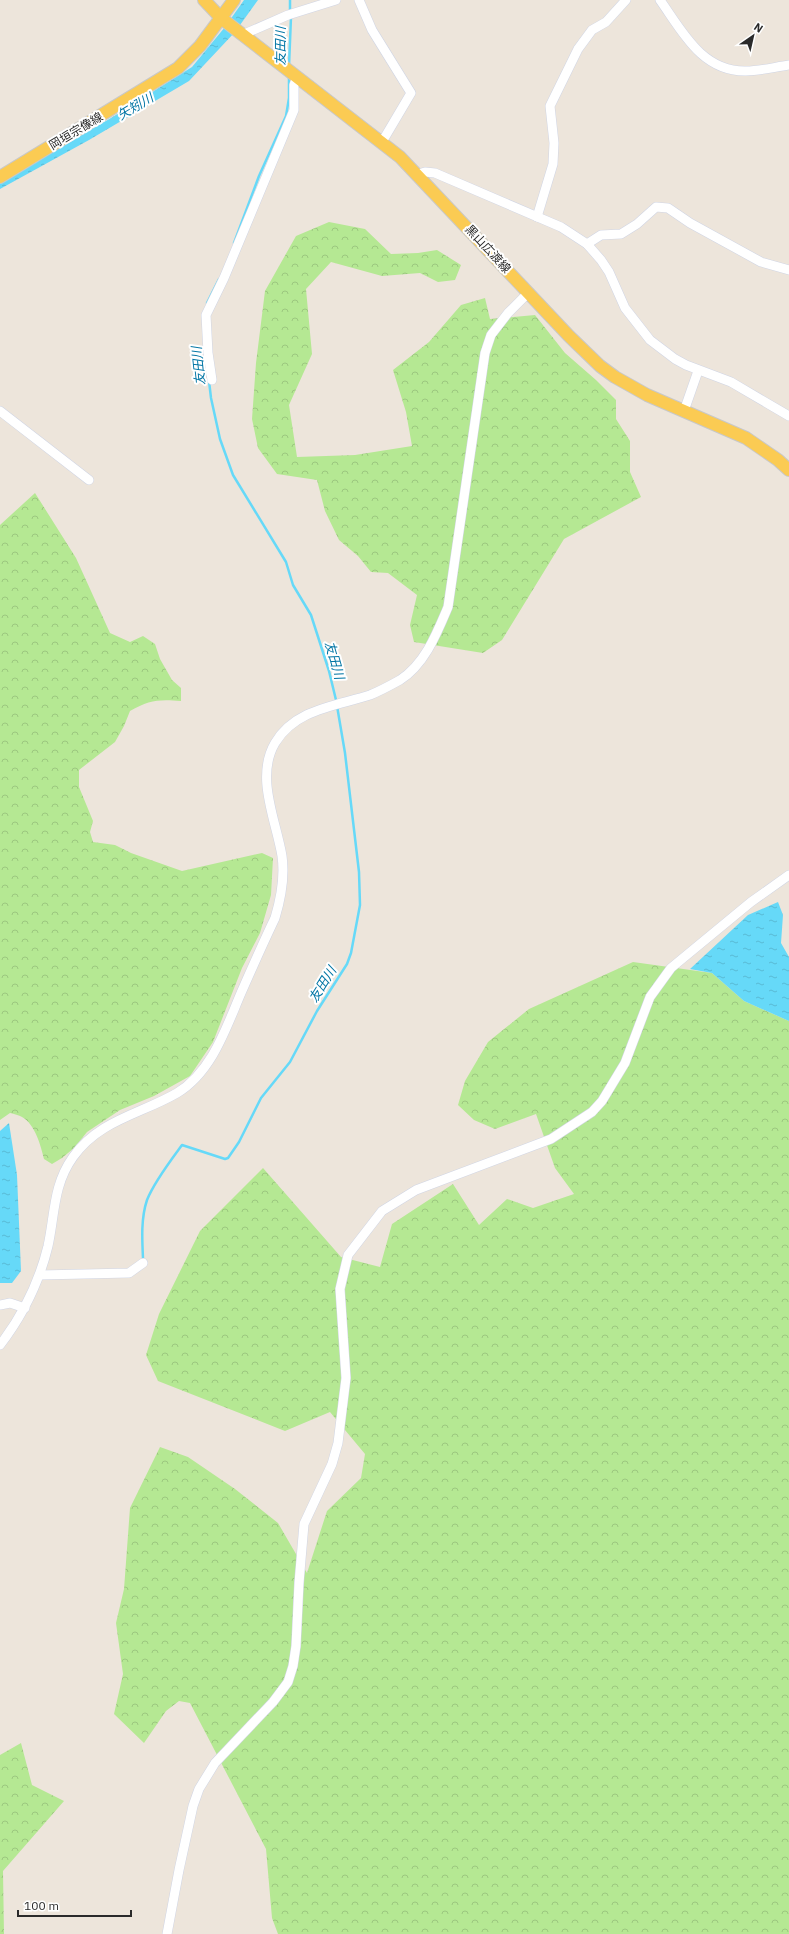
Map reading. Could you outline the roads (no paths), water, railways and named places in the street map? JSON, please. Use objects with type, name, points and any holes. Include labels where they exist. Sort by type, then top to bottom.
[{"type":"main road","name":"黒山広渡線","points":[[204,0],[221,18],[382,142],[418,174],[586,354],[605,370],[633,388],[746,438],[778,460],[789,470]]},
{"type":"main road","name":"岡垣宗像線","points":[[0,177],[178,68],[193,54],[234,0]]},
{"type":"street","points":[[242,34],[299,11],[336,0]]},
{"type":"street","points":[[359,0],[372,30],[412,93],[382,142]]},
{"type":"street","points":[[537,217],[553,164],[554,143],[550,106],[578,49],[592,30],[606,22],[626,0]]},
{"type":"street","points":[[660,0],[698,52],[717,67],[746,71],[789,65]]},
{"type":"street","points":[[212,380],[208,353],[206,315],[224,278],[294,110],[294,85],[297,76]]},
{"type":"street","points":[[418,174],[425,172],[435,173],[561,227],[587,244],[609,272],[625,308],[650,340],[670,356],[698,371],[731,382],[789,416]]},
{"type":"street","points":[[587,244],[600,235],[621,234],[637,224],[656,207],[668,208],[690,223],[761,262],[789,270]]},
{"type":"street","points":[[0,1345],[17,1323],[40,1275],[48,1245],[55,1196],[64,1173],[73,1157],[82,1145],[104,1127],[178,1092],[197,1075],[216,1050],[275,918],[281,899],[282,857],[268,789],[267,770],[269,758],[275,743],[293,722],[311,712],[372,694],[401,679],[416,665],[435,640],[448,607],[486,353],[491,335],[508,313],[528,293]]},
{"type":"street","points":[[684,411],[698,371]]},
{"type":"street","points":[[0,411],[89,480]]},
{"type":"street","points":[[167,1934],[191,1813],[199,1789],[215,1763],[273,1702],[288,1682],[293,1666],[296,1646],[304,1524],[332,1464],[338,1443],[346,1378],[340,1289],[348,1255],[382,1211],[416,1190],[551,1139],[592,1112],[602,1101],[625,1063],[650,997],[664,976],[671,968],[751,902],[789,875]]},
{"type":"street","points":[[40,1275],[130,1272],[143,1262]]},
{"type":"street","points":[[0,1305],[10,1303],[25,1308]]},
{"type":"water","name":"矢矧川","points":[[244,0],[258,0],[235,32],[189,81],[89,140],[0,189],[0,183],[111,118],[192,67],[225,27]]},
{"type":"water","points":[[778,902],[783,915],[781,943],[789,957],[789,1021],[744,1001],[712,973],[690,969],[748,915]]},
{"type":"water","points":[[9,1123],[17,1175],[21,1271],[12,1283],[0,1283],[0,1131]]},
{"type":"waterway","name":"友田川","points":[[290,0],[290,12]]},
{"type":"waterway","name":"友田川","points":[[289,66],[291,17]]},
{"type":"waterway","name":"友田川","points":[[234,243],[259,176],[286,116],[289,98],[289,77]]},
{"type":"waterway","name":"友田川","points":[[207,303],[219,279]]},
{"type":"waterway","name":"友田川","points":[[143,1258],[142,1236],[144,1214],[147,1200],[158,1179],[182,1145],[225,1159],[228,1158],[239,1142],[261,1098],[290,1062],[317,1011],[347,964],[351,953],[360,905],[359,872],[345,753],[336,700],[329,671],[311,615],[293,585],[286,562],[233,475],[220,439],[211,398],[209,381]]}]
